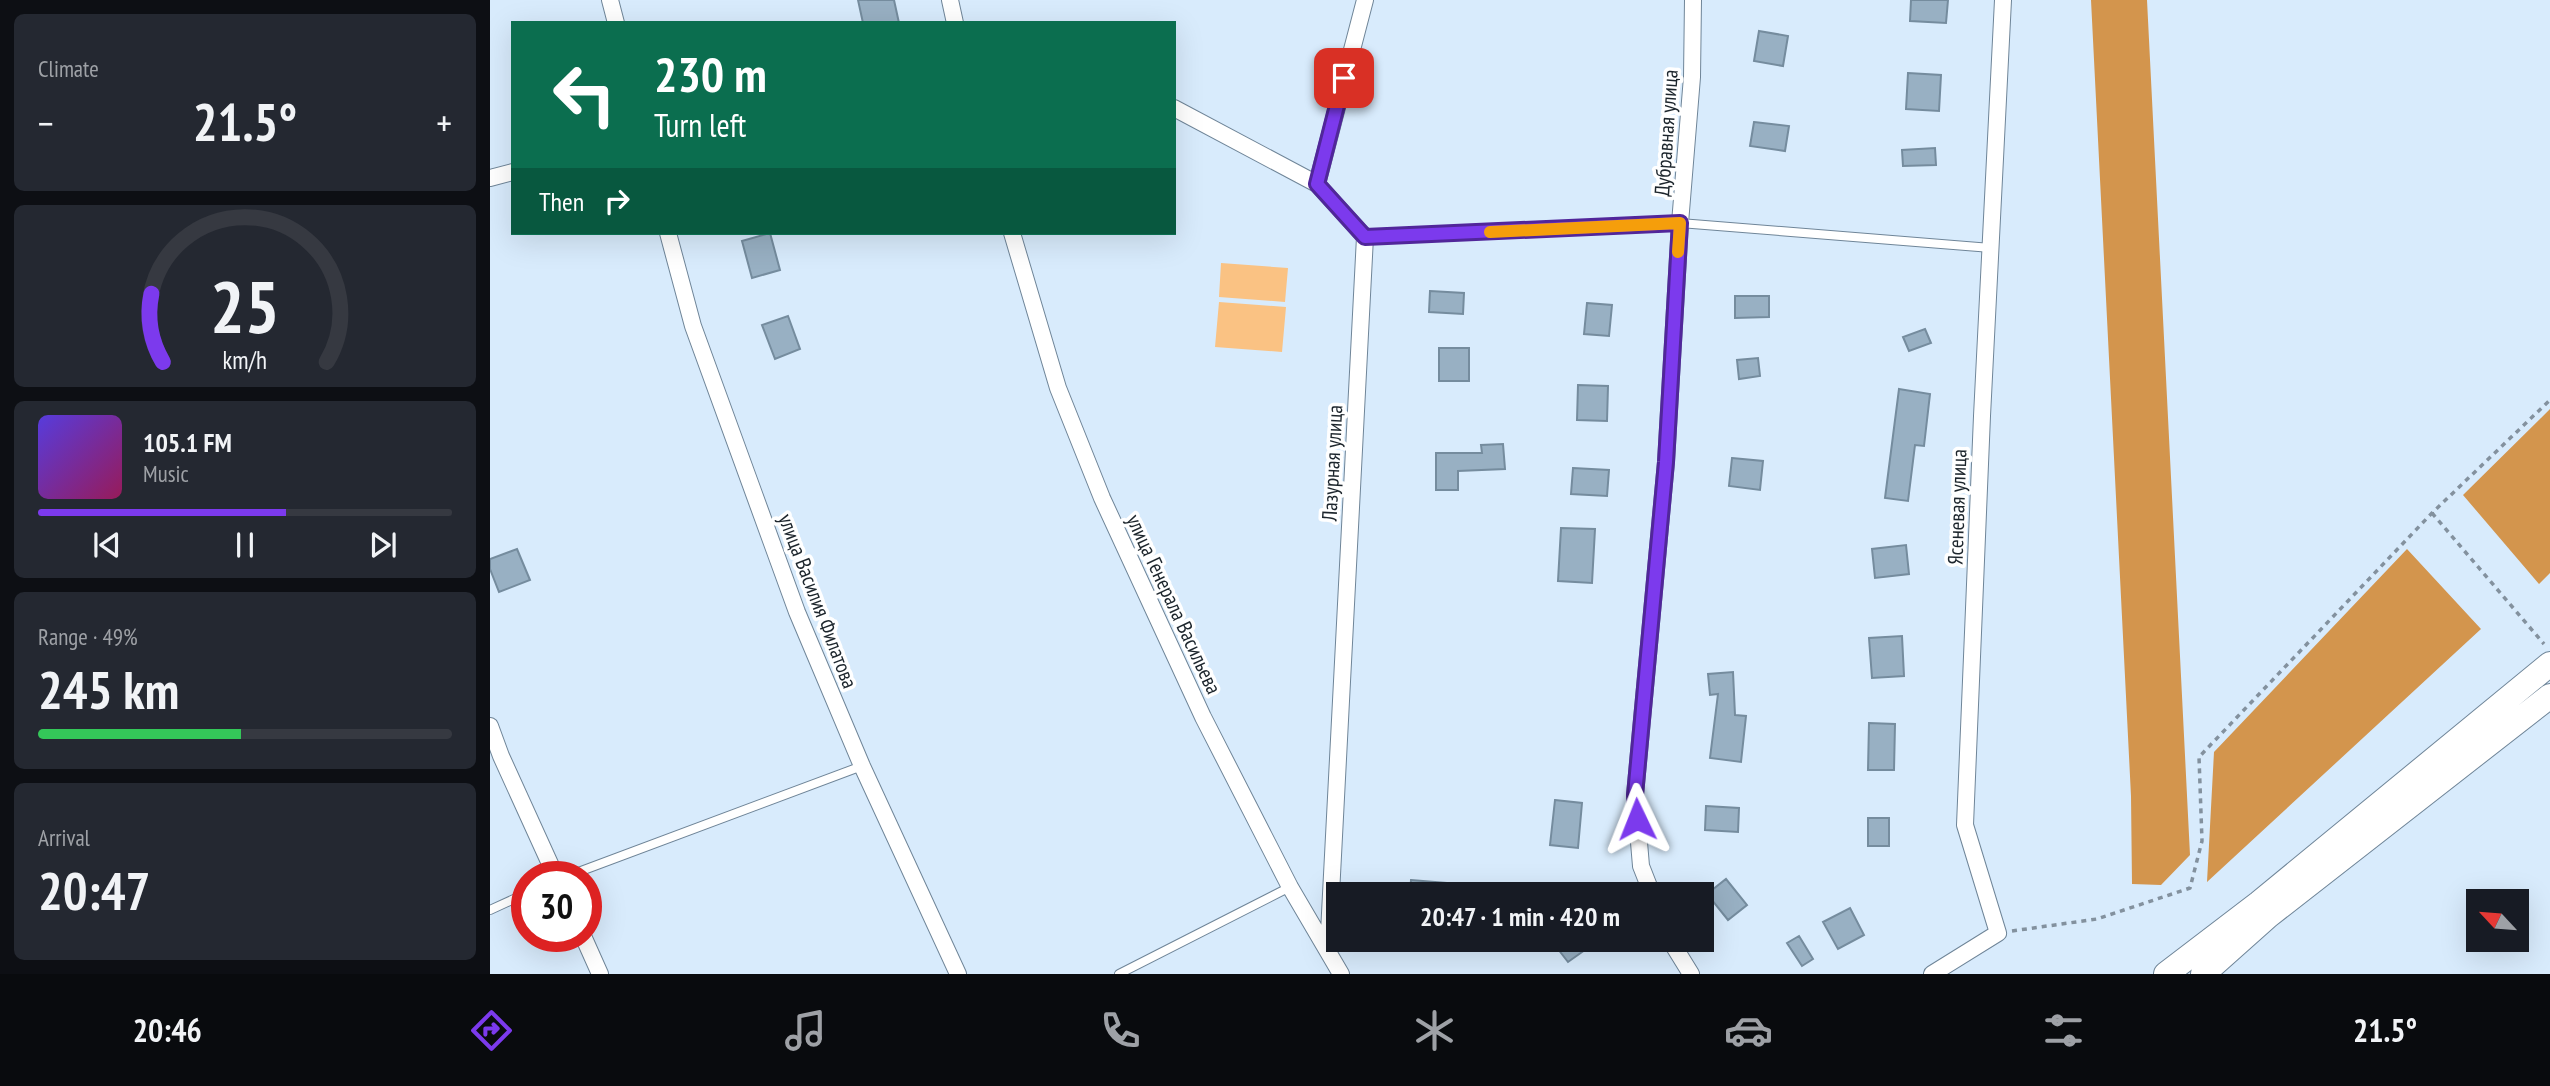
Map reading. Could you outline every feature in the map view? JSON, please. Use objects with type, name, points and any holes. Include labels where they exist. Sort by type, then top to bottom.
[{"type":"main road","points":[[2166,974],[2270,894],[2549,656]]},
{"type":"main road","points":[[2203,974],[2268,916],[2550,696]]},
{"type":"street","points":[[610,0],[615,21]]},
{"type":"street","points":[[950,0],[955,21]]},
{"type":"street","points":[[1317,184],[1365,0]]},
{"type":"street","name":"Дубравная улица","points":[[1647,882],[1641,866],[1635,795],[1666,462],[1680,223],[1692,77],[1693,0]]},
{"type":"street","name":"Ясеневая улица","points":[[1997,933],[1965,825],[2003,0]]},
{"type":"street","points":[[1176,109],[1317,184],[1365,237]]},
{"type":"street","points":[[490,178],[511,173]]},
{"type":"street","name":"улица Василия Филатова","points":[[669,235],[693,326],[797,612],[862,766],[958,974]]},
{"type":"street","name":"улица Генерала Васильева","points":[[1013,235],[1058,388],[1102,498],[1203,717],[1290,887],[1326,949]]},
{"type":"street","name":"Лазурная улица","points":[[1332,882],[1365,237]]},
{"type":"street","points":[[490,726],[549,861]]},
{"type":"street","points":[[1932,974],[1997,933]]},
{"type":"street","points":[[590,952],[600,974]]},
{"type":"street","name":"улица Генерала Васильева","points":[[1328,952],[1341,974]]},
{"type":"street","points":[[1677,952],[1691,974]]},
{"type":"lane","points":[[1365,237],[1680,223],[1991,248]]},
{"type":"lane","points":[[602,863],[862,766]]},
{"type":"lane","points":[[1119,974],[1290,887]]},
{"type":"lane","points":[[490,910],[511,900]]},
{"type":"path","points":[[1997,933],[2097,919],[2190,888],[2202,841],[2199,757],[2432,513],[2550,400]]},
{"type":"path","points":[[2432,513],[2549,656]]},
{"type":"shaded area","points":[[2091,0],[2147,0],[2190,855],[2161,885],[2132,884],[2131,796]]},
{"type":"shaded area","points":[[1221,263],[1288,268],[1285,302],[1219,297]]},
{"type":"shaded area","points":[[1219,302],[1286,307],[1282,352],[1215,347]]},
{"type":"shaded area","points":[[2550,409],[2550,573],[2539,584],[2463,495]]},
{"type":"shaded area","points":[[2407,549],[2481,629],[2207,882],[2214,752]]},
{"type":"building","points":[[858,0],[894,0],[899,21],[863,21]]},
{"type":"building","points":[[1911,0],[1948,0],[1946,23],[1910,21]]},
{"type":"building","points":[[1759,31],[1788,36],[1783,66],[1754,61]]},
{"type":"building","points":[[1908,73],[1941,75],[1939,111],[1906,109]]},
{"type":"building","points":[[1754,122],[1789,126],[1785,151],[1750,146]]},
{"type":"building","points":[[1935,148],[1936,165],[1903,166],[1902,150]]},
{"type":"building","points":[[771,235],[780,270],[752,278],[742,241]]},
{"type":"building","points":[[1430,291],[1464,293],[1463,314],[1429,312]]},
{"type":"building","points":[[1735,296],[1769,296],[1769,317],[1735,318]]},
{"type":"building","points":[[1587,303],[1612,305],[1609,336],[1584,334]]},
{"type":"building","points":[[788,316],[800,349],[775,359],[762,325]]},
{"type":"building","points":[[1925,329],[1931,343],[1909,351],[1903,337]]},
{"type":"building","points":[[1439,348],[1469,348],[1469,381],[1439,381]]},
{"type":"building","points":[[1758,358],[1760,376],[1739,379],[1737,360]]},
{"type":"building","points":[[1578,385],[1608,386],[1607,421],[1577,420]]},
{"type":"building","points":[[1899,389],[1930,394],[1924,446],[1915,445],[1908,501],[1885,498]]},
{"type":"building","points":[[1503,444],[1505,469],[1458,471],[1458,490],[1436,490],[1436,453],[1482,453],[1481,445]]},
{"type":"building","points":[[1732,458],[1763,461],[1760,490],[1729,486]]},
{"type":"building","points":[[1573,468],[1609,470],[1607,496],[1571,494]]},
{"type":"building","points":[[1561,528],[1595,529],[1592,583],[1558,581]]},
{"type":"building","points":[[1906,545],[1909,574],[1875,578],[1872,549]]},
{"type":"building","points":[[517,549],[530,580],[499,592],[490,569],[490,559]]},
{"type":"building","points":[[1902,636],[1904,676],[1872,678],[1869,638]]},
{"type":"building","points":[[1733,672],[1735,715],[1746,716],[1741,762],[1710,758],[1718,694],[1710,695],[1708,674]]},
{"type":"building","points":[[1869,723],[1895,724],[1894,770],[1868,770]]},
{"type":"building","points":[[1555,800],[1582,803],[1578,848],[1550,845]]},
{"type":"building","points":[[1706,806],[1739,808],[1738,832],[1705,830]]},
{"type":"building","points":[[1868,818],[1889,818],[1889,846],[1868,846]]},
{"type":"building","points":[[1726,879],[1747,905],[1728,920],[1714,903],[1714,888]]},
{"type":"building","points":[[1850,908],[1864,935],[1838,949],[1823,922]]},
{"type":"building","points":[[1799,936],[1813,959],[1802,966],[1787,943]]},
{"type":"building","points":[[1560,952],[1582,952],[1568,962]]},
{"type":"slow traffic","points":[[1490,232],[1680,223],[1678,252]]},
{"type":"route","points":[[1344,78],[1317,184],[1365,237],[1680,223],[1666,462],[1635,795],[1637,819]]}]
